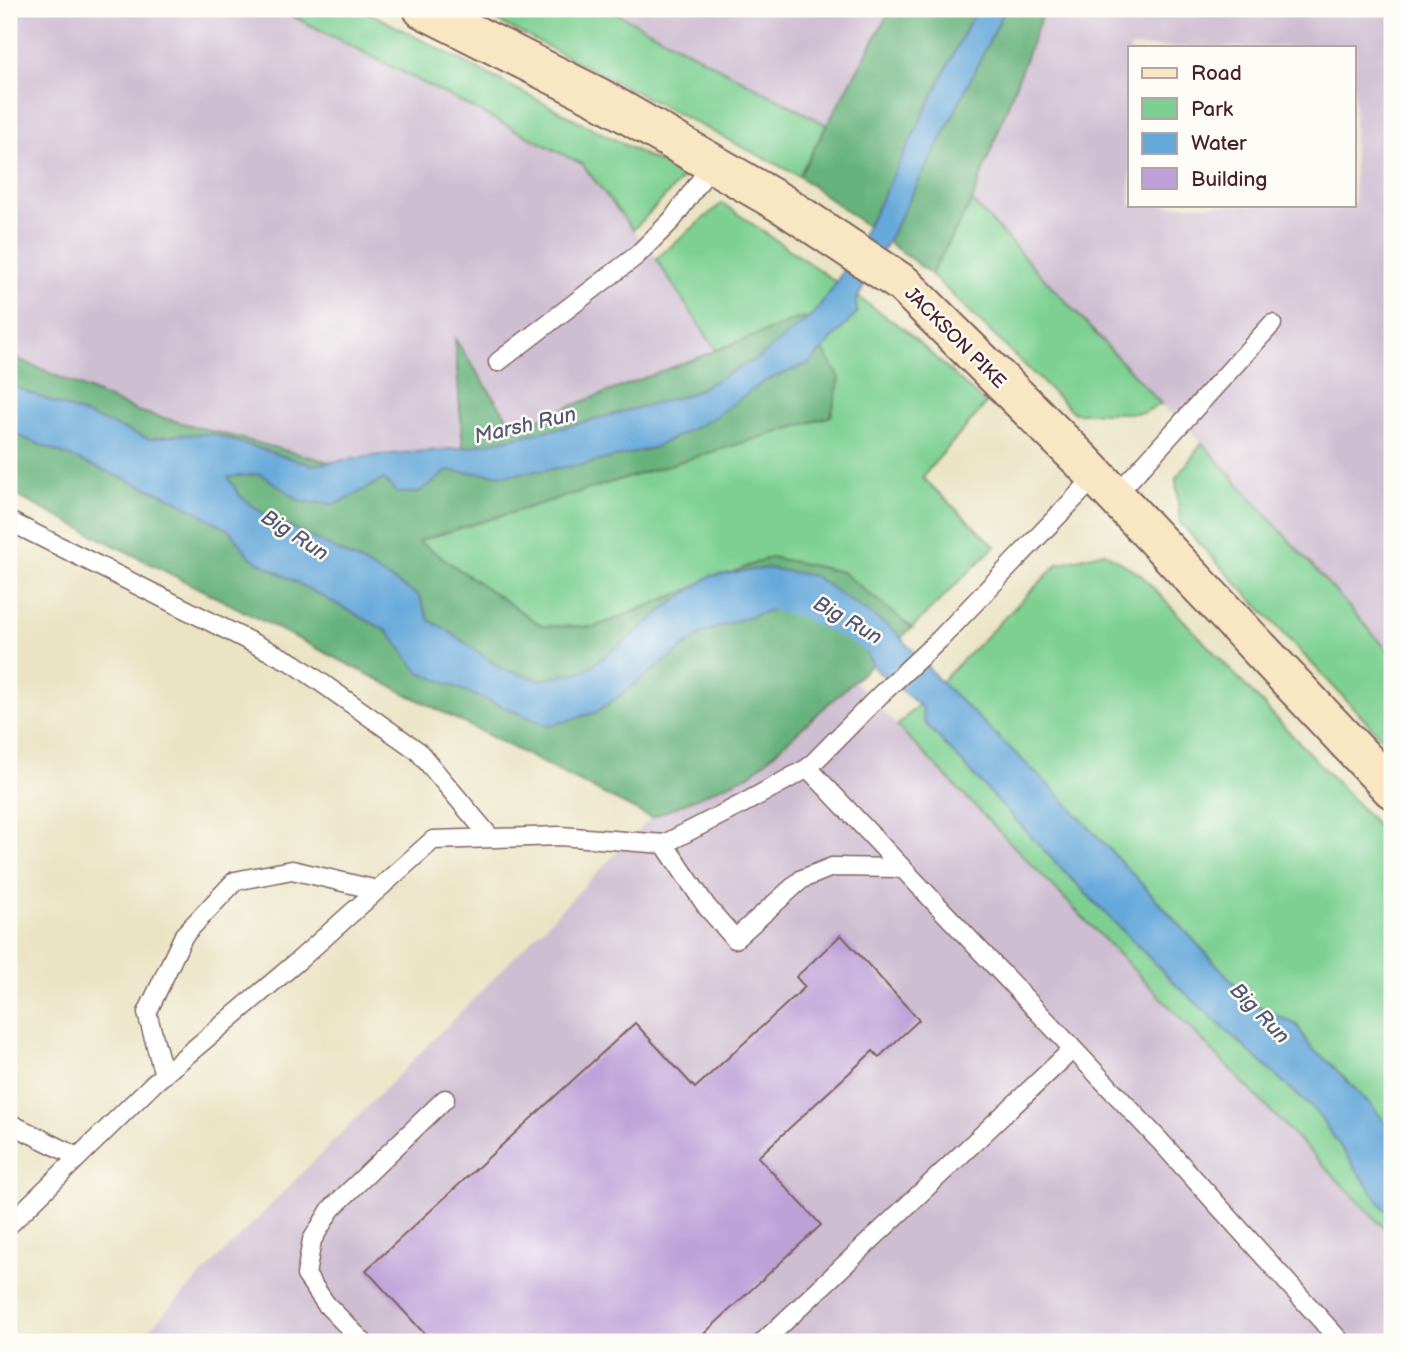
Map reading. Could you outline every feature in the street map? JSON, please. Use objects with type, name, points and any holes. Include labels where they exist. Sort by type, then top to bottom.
[{"type":"main road","name":"JACKSON PIKE","points":[[423,9],[598,97],[784,205],[903,284],[1106,486],[1392,789]]},
{"type":"lane","points":[[498,362],[636,256],[673,220],[713,163]]},
{"type":"lane","points":[[9,1225],[164,1075],[298,961],[433,840],[560,836],[664,844],[808,768],[880,695],[1106,486],[1272,324]]},
{"type":"lane","points":[[9,521],[295,664],[418,751],[491,838]]},
{"type":"lane","points":[[808,768],[1160,1141],[1340,1342]]},
{"type":"lane","points":[[664,844],[707,907],[736,939],[802,879],[832,867],[902,868]]},
{"type":"lane","points":[[164,1075],[147,1013],[184,935],[235,881],[292,870],[377,890]]},
{"type":"lane","points":[[763,1342],[1073,1049]]},
{"type":"lane","points":[[363,1342],[326,1304],[306,1275],[312,1240],[331,1209],[445,1099]]},
{"type":"lane","points":[[9,1123],[78,1157]]},
{"type":"shaded area","points":[[9,9],[279,9],[582,164],[656,259],[716,350],[514,428],[455,341],[464,462],[397,480],[137,411],[9,355]]},
{"type":"shaded area","points":[[609,9],[891,9],[827,125]]},
{"type":"shaded area","points":[[1044,9],[1392,9],[1392,655],[1202,443],[1161,404],[972,201]]},
{"type":"shaded area","points":[[853,680],[1392,1236],[1392,1342],[136,1342],[651,818],[751,774]]},
{"type":"green space","points":[[279,9],[362,9],[685,176],[633,230],[582,164]]},
{"type":"green space","points":[[474,9],[609,9],[827,125],[799,176]]},
{"type":"green space","points":[[891,9],[1044,9],[972,201],[931,274],[799,176]]},
{"type":"green space","points":[[972,201],[1161,404],[1143,413],[1074,413],[931,274]]},
{"type":"green space","points":[[722,203],[904,329],[986,404],[922,477],[995,546],[912,628],[842,572],[771,557],[595,627],[542,626],[417,541],[831,416],[804,317],[716,350],[656,259]]},
{"type":"green space","points":[[803,317],[840,378],[831,416],[418,541],[542,626],[595,627],[771,557],[842,572],[912,628],[751,774],[651,818],[9,492],[9,355],[137,411],[397,480],[464,462],[455,339],[514,428]]},
{"type":"green space","points":[[1202,443],[1392,655],[1392,749],[1180,523],[1176,479]]},
{"type":"green space","points":[[1104,552],[1141,575],[1392,841],[1392,1236],[897,726],[1058,564]]},
{"type":"water","points":[[976,9],[1005,9],[946,130],[856,301],[857,313],[810,363],[765,381],[710,420],[653,448],[582,465],[507,475],[447,471],[417,493],[397,493],[384,479],[337,504],[302,502],[261,474],[228,477],[240,496],[264,514],[361,562],[419,596],[429,620],[502,669],[541,680],[585,671],[710,576],[767,568],[814,576],[895,631],[939,680],[1058,794],[1232,981],[1258,1006],[1297,1025],[1311,1048],[1331,1064],[1377,1112],[1392,1132],[1392,1217],[1316,1112],[1174,983],[1055,862],[924,722],[922,707],[874,668],[859,639],[829,622],[785,606],[705,632],[597,712],[549,726],[419,672],[387,631],[251,558],[229,530],[172,498],[9,432],[9,385],[149,439],[212,434],[312,465],[380,455],[463,448],[570,426],[690,394],[760,357],[811,316],[833,288],[874,214]]},
{"type":"building","points":[[841,935],[919,1020],[879,1057],[873,1051],[758,1157],[821,1225],[695,1342],[432,1342],[366,1270],[635,1023],[695,1088],[805,987],[796,977]]},
{"type":"waterway","name":"Big Run","points":[[770,605],[802,613],[868,648]]},
{"type":"water label","name":"Marsh Run","points":[[525,425]]}]
